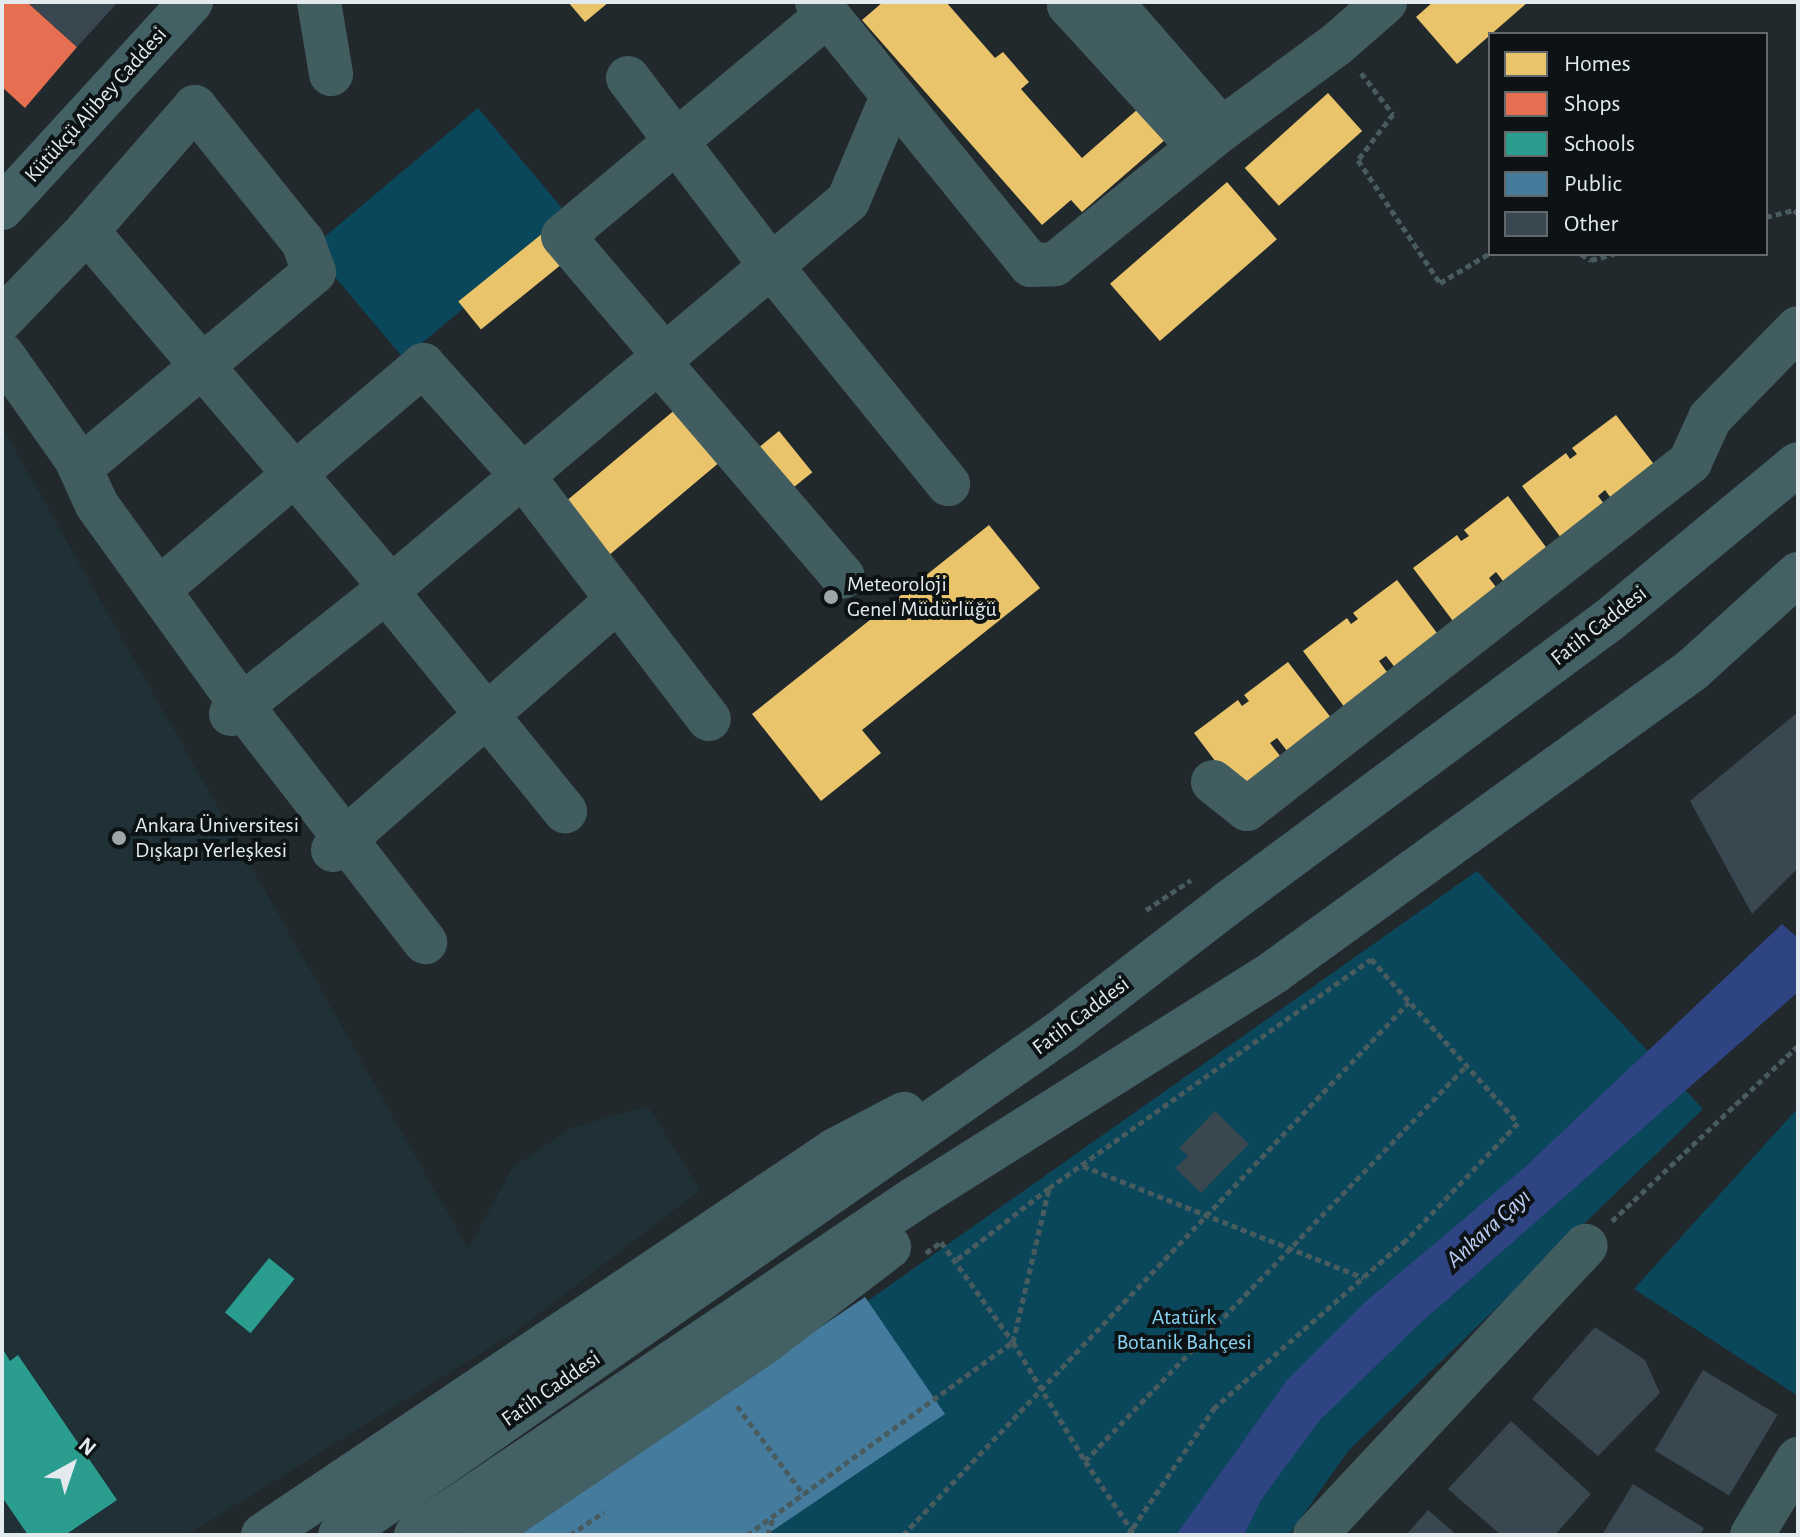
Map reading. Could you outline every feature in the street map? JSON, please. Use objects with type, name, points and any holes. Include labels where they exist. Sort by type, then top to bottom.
[{"type":"main road","name":"Kütükçü Alibey Caddesi","points":[[2,208],[191,2]]},
{"type":"main road","name":"Fatih Caddesi","points":[[340,1535],[727,1268],[1062,1031],[1228,903],[1608,621],[1798,464]]},
{"type":"main road","name":"Fatih Caddesi","points":[[416,1535],[754,1304],[1274,972],[1692,670],[1798,574]]},
{"type":"main road","points":[[263,1535],[835,1150],[1062,1031]]},
{"type":"main road","points":[[481,1535],[766,1341],[919,1223],[1051,1112]]},
{"type":"street","points":[[319,2],[331,74]]},
{"type":"street","points":[[843,577],[563,236],[678,142],[822,8],[1031,265],[1055,264],[1210,138],[1337,44],[1385,2]]},
{"type":"street","points":[[1084,3],[1210,138]]},
{"type":"street","points":[[628,78],[771,266],[948,484]]},
{"type":"street","points":[[237,710],[388,589],[848,201],[892,97]]},
{"type":"street","points":[[2,319],[87,231],[195,107],[303,242],[314,272],[80,468]]},
{"type":"street","points":[[87,231],[295,473],[565,811]]},
{"type":"street","points":[[1213,782],[1247,809],[1690,462],[1710,418],[1798,328]]},
{"type":"street","points":[[2,354],[80,468],[97,505],[158,590],[237,710],[339,844],[425,942]]},
{"type":"street","points":[[158,590],[423,365],[523,476],[709,719]]},
{"type":"street","points":[[339,844],[488,717],[618,600]]},
{"type":"street","points":[[1315,1535],[1349,1495],[1585,1246]]},
{"type":"street","points":[[1752,1535],[1798,1459]]},
{"type":"path","points":[[1337,44],[1393,114],[1358,160],[1440,283],[1488,254]]},
{"type":"path","points":[[1768,216],[1794,210],[1798,214]]},
{"type":"path","points":[[1584,256],[1591,260],[1606,256]]},
{"type":"path","points":[[1146,910],[1194,878]]},
{"type":"path","points":[[941,1242],[1013,1342],[1132,1533],[1215,1407],[1406,1240],[1518,1123],[1371,959],[1049,1188],[955,1261]]},
{"type":"path","points":[[903,1535],[1409,1002]]},
{"type":"path","points":[[1585,1246],[1798,1046]]},
{"type":"path","points":[[1085,1461],[1466,1066]]},
{"type":"path","points":[[1082,1165],[1364,1278]]},
{"type":"path","points":[[747,1535],[1013,1342],[1049,1188]]},
{"type":"path","points":[[735,1403],[804,1495]]},
{"type":"path","points":[[570,1535],[604,1512]]},
{"type":"path","points":[[768,1535],[773,1518]]},
{"type":"shaded area","name":"Ankara Üniversitesi Dışkapı Yerleşkesi","points":[[2,427],[468,1249],[513,1167],[571,1128],[648,1106],[700,1190],[518,1330],[187,1535],[2,1535]]},
{"type":"green space","points":[[478,108],[571,218],[404,358],[311,248]]},
{"type":"green space","name":"Atatürk Botanik Bahçesi","points":[[1477,871],[1703,1109],[1348,1451],[1289,1535],[522,1535],[791,1355]]},
{"type":"green space","points":[[1798,1108],[1798,1396],[1634,1289]]},
{"type":"water","name":"Ankara Çayı","points":[[1782,924],[1798,938],[1798,992],[1416,1327],[1320,1420],[1261,1500],[1244,1535],[1176,1535],[1287,1380],[1363,1304],[1523,1169]]},
{"type":"building: Homes","points":[[568,2],[609,2],[585,22]]},
{"type":"building: Homes","points":[[883,2],[946,2],[995,58],[1003,52],[1029,82],[1021,89],[1082,158],[1147,101],[1174,132],[1082,212],[1071,200],[1042,225],[862,20]]},
{"type":"building: Homes","points":[[1433,2],[1528,2],[1494,32],[1488,32],[1488,37],[1457,64],[1416,17]]},
{"type":"building: Homes","points":[[1328,93],[1362,131],[1279,206],[1245,168]]},
{"type":"building: Homes","points":[[1227,182],[1277,239],[1160,341],[1110,284]]},
{"type":"building: Homes","points":[[543,233],[566,261],[481,330],[458,302]]},
{"type":"building: Homes","points":[[677,408],[721,461],[608,556],[564,503]]},
{"type":"building: Homes","points":[[1616,415],[1663,476],[1619,509],[1605,490],[1598,496],[1612,514],[1568,547],[1522,486],[1566,453],[1570,459],[1577,454],[1572,448]]},
{"type":"building: Homes","points":[[779,431],[812,472],[780,499],[746,457]]},
{"type":"building: Homes","points":[[1508,496],[1554,558],[1510,590],[1496,572],[1489,578],[1503,596],[1459,629],[1413,568],[1457,535],[1461,541],[1469,536],[1464,530]]},
{"type":"building: Homes","points":[[989,525],[1040,588],[862,730],[881,753],[821,801],[752,714]]},
{"type":"building: Homes","points":[[1397,580],[1443,641],[1400,674],[1386,656],[1379,661],[1392,679],[1348,712],[1303,651],[1347,618],[1351,624],[1358,619],[1353,613]]},
{"type":"building: Homes","points":[[1288,662],[1335,723],[1291,756],[1277,738],[1270,743],[1284,761],[1240,794],[1194,733],[1238,700],[1242,706],[1249,701],[1244,695]]},
{"type":"building: Shops","points":[[2,2],[27,2],[77,47],[25,108],[2,87]]},
{"type":"building: Schools","points":[[269,1258],[295,1279],[251,1333],[225,1312]]},
{"type":"building: Schools","points":[[2,1348],[10,1361],[18,1355],[117,1500],[65,1535],[28,1535],[2,1497]]},
{"type":"building: Public","points":[[865,1297],[945,1414],[766,1535],[512,1535]]},
{"type":"building: Other","points":[[27,2],[118,2],[77,47]]},
{"type":"building: Other","points":[[1798,712],[1798,868],[1752,914],[1690,801]]},
{"type":"building: Other","points":[[1215,1111],[1249,1144],[1201,1193],[1175,1168],[1188,1156],[1179,1148]]},
{"type":"building: Other","points":[[1595,1327],[1645,1360],[1660,1393],[1598,1456],[1532,1399]]},
{"type":"building: Other","points":[[1703,1370],[1778,1415],[1729,1495],[1655,1451]]},
{"type":"building: Other","points":[[1511,1421],[1591,1494],[1555,1535],[1501,1535],[1448,1489]]},
{"type":"building: Other","points":[[1633,1484],[1704,1528],[1700,1535],[1602,1535]]},
{"type":"building: Other","points":[[1428,1510],[1457,1535],[1406,1535]]},
{"type":"place","name":"Meteoroloji Genel Müdürlüğü","points":[[831,597]]},
{"type":"place","name":"Ankara Üniversitesi Dışkapı Yerleşkesi","points":[[119,838]]}]
